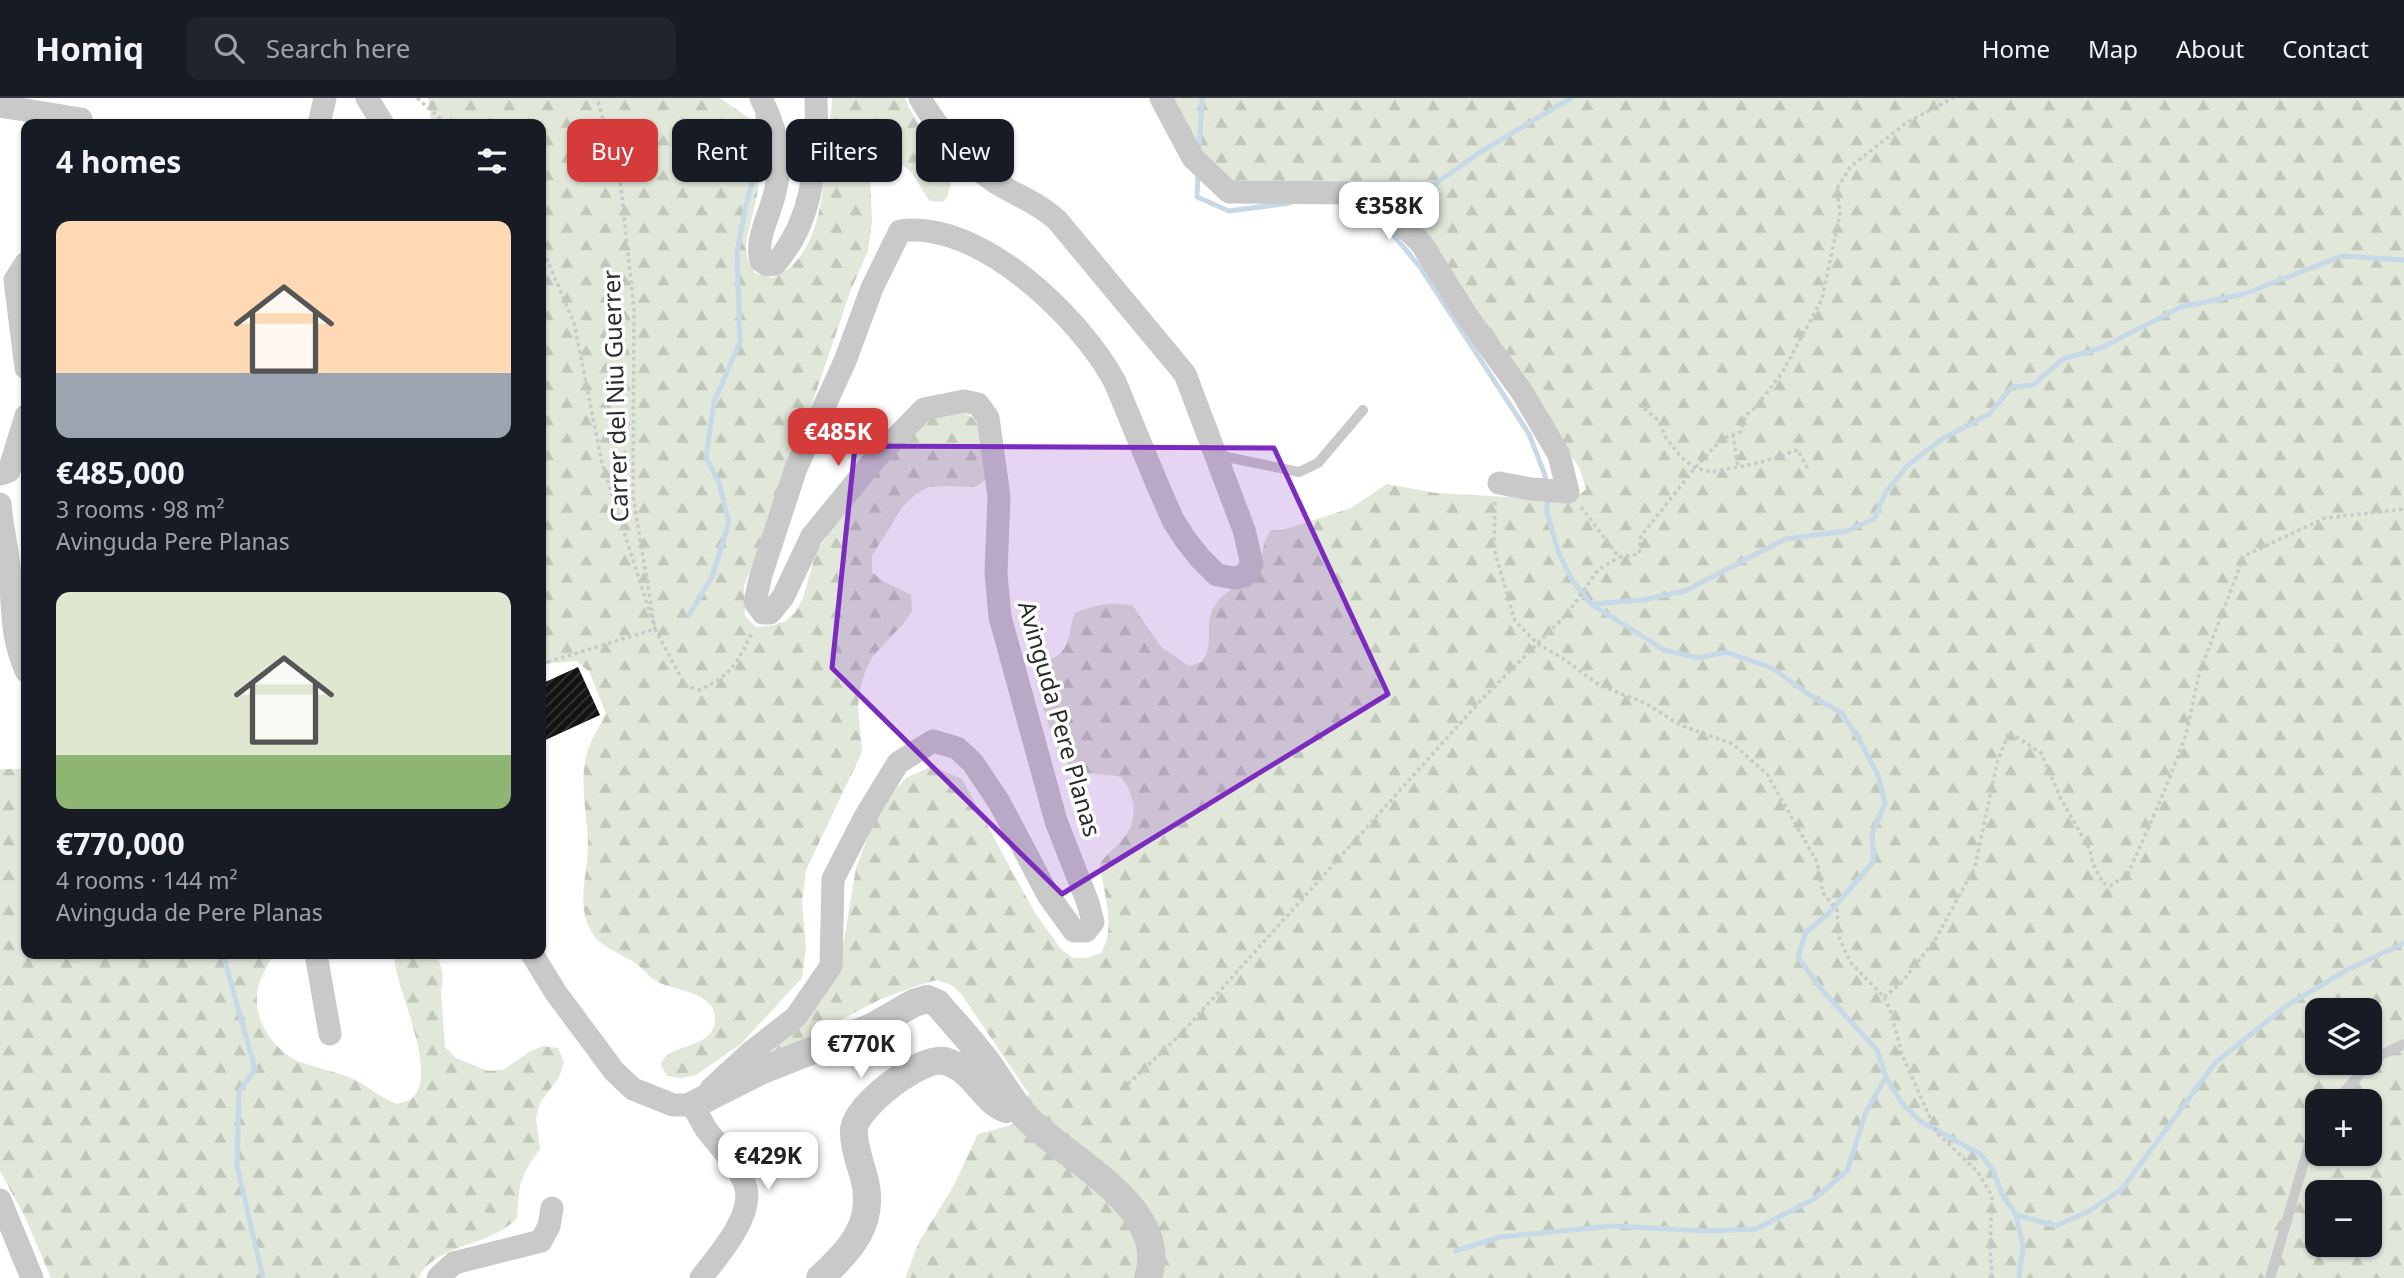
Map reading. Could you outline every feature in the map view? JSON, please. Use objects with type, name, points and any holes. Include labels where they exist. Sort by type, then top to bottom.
[{"type":"street","points":[[65,98],[78,119]]},
{"type":"street","points":[[320,119],[325,98]]},
{"type":"street","points":[[367,98],[380,119]]},
{"type":"street","points":[[761,98],[772,122],[780,151],[774,198],[760,242],[761,261],[767,265],[775,264],[783,256],[804,217],[816,149],[817,98]]},
{"type":"street","points":[[763,613],[755,602],[761,575],[796,468],[845,361],[868,297],[900,232],[918,229],[942,234],[1003,261],[1023,275],[1082,334],[1103,360],[1115,382],[1163,497],[1185,538],[1217,575],[1234,578],[1244,576],[1252,564],[1251,553],[1185,374],[1043,207],[992,180],[979,170],[955,145],[920,98]]},
{"type":"street","points":[[1161,98],[1194,158],[1229,192],[1350,193],[1385,208],[1420,243],[1467,316],[1522,391],[1559,455],[1569,492],[1499,483]]},
{"type":"street","points":[[0,106],[65,119]]},
{"type":"street","points":[[21,271],[15,280],[21,328]]},
{"type":"street","name":"Avinguda Pere Planas","points":[[693,1105],[750,1053],[796,1017],[831,966],[833,879],[865,817],[898,763],[933,741],[957,748],[973,763],[999,802],[1048,895],[1074,931],[1086,931],[1093,922],[1056,821],[1000,617],[996,574],[999,496],[988,418],[978,404],[964,401],[924,409],[845,493],[812,536],[783,597],[770,613],[763,613]]},
{"type":"street","points":[[0,474],[9,471],[21,432]]},
{"type":"street","points":[[0,504],[10,574],[12,623],[21,659]]},
{"type":"street","points":[[317,959],[330,1034]]},
{"type":"street","points":[[535,959],[556,993],[614,1071],[633,1088],[673,1105],[693,1105],[760,1071],[852,1036],[914,1003],[927,999],[937,1003],[984,1059],[1025,1117],[1113,1189],[1134,1213],[1145,1231],[1151,1250],[1148,1278]]},
{"type":"street","points":[[820,1278],[862,1231],[867,1193],[855,1138],[854,1128],[858,1117],[900,1079],[926,1063],[945,1061],[968,1072],[998,1106],[1025,1117]]},
{"type":"street","points":[[693,1105],[704,1126],[737,1170],[746,1188],[743,1215],[724,1248],[701,1278]]},
{"type":"street","points":[[0,1200],[32,1278]]},
{"type":"street","points":[[438,1278],[454,1263],[541,1241],[549,1226],[552,1208]]},
{"type":"lane","points":[[1214,454],[1300,472],[1318,463],[1363,410]]},
{"type":"lane","points":[[2347,1089],[2374,1059],[2404,1044]]},
{"type":"lane","points":[[2270,1278],[2305,1159]]},
{"type":"path","points":[[417,98],[441,119]]},
{"type":"path","name":"Carrer del Niu Guerrer","points":[[597,98],[620,180],[632,283],[633,496],[655,629]]},
{"type":"path","points":[[1128,1084],[1181,1034],[1482,699],[1538,644],[1550,628],[1567,614],[1598,570],[1619,557],[1639,554],[1641,536],[1695,468],[1722,439],[1740,432],[1746,415],[1756,407],[1782,373],[1822,299],[1840,214],[1837,189],[1850,167],[1906,123],[1953,98]]},
{"type":"path","name":"Carrer del Niu Guerrer","points":[[546,257],[574,323],[602,463],[655,629]]},
{"type":"path","points":[[1639,404],[1658,420],[1666,438],[1681,457],[1695,468],[1712,472],[1758,463],[1798,450],[1808,469]]},
{"type":"path","points":[[1733,434],[1738,466]]},
{"type":"path","points":[[1499,483],[1493,527],[1494,549],[1515,621],[1538,644],[1600,685],[1647,704],[1680,725],[1733,744],[1767,774],[1817,862],[1823,893],[1838,910],[1839,937],[1850,962],[1884,997],[1891,1012],[1902,1055],[1937,1133],[1977,1171],[1992,1195],[1992,1278]]},
{"type":"path","points":[[1569,492],[1619,557]]},
{"type":"path","points":[[1884,997],[1901,982],[1935,940],[1975,867],[1997,763],[2009,732],[2041,754],[2061,799],[2090,850],[2098,874],[2103,883],[2110,886],[2128,874],[2164,792],[2186,735],[2199,674],[2244,556],[2325,518],[2404,509]]},
{"type":"path","points":[[546,662],[655,629],[685,685],[699,690],[720,680],[737,662],[763,613]]},
{"type":"highlighted area","points":[[855,446],[1274,448],[1388,694],[1062,894],[832,668]]},
{"type":"green space","points":[[428,98],[720,98],[751,119],[672,119],[672,182],[759,182],[746,242],[747,258],[755,273],[771,278],[788,268],[802,254],[818,218],[824,182],[870,182],[872,222],[868,251],[850,292],[797,448],[744,586],[745,616],[756,627],[786,621],[796,611],[803,598],[815,555],[847,504],[931,416],[963,412],[975,419],[984,432],[988,478],[975,487],[929,487],[916,494],[903,506],[872,556],[872,572],[911,595],[912,610],[904,623],[873,656],[865,672],[858,706],[862,752],[806,870],[802,903],[806,948],[802,978],[741,1044],[696,1075],[681,1078],[667,1076],[660,1064],[670,1053],[710,1034],[715,1021],[714,1011],[702,998],[655,980],[638,965],[606,947],[591,931],[586,920],[583,898],[588,853],[584,774],[589,747],[606,714],[590,673],[577,661],[546,664],[546,119],[430,119]]},
{"type":"green space","points":[[832,98],[905,98],[916,119],[916,180],[904,166],[902,119],[830,119]]},
{"type":"green space","points":[[1168,98],[2404,98],[2404,1278],[905,1278],[919,1242],[954,1185],[978,1134],[1012,1125],[1029,1094],[962,995],[952,985],[937,980],[881,999],[800,1041],[772,1052],[782,1040],[806,1023],[823,998],[841,957],[856,868],[872,826],[896,789],[906,778],[932,766],[962,779],[1035,913],[1061,949],[1073,958],[1087,958],[1101,953],[1106,942],[1109,921],[1100,864],[1128,832],[1134,808],[1130,792],[1121,777],[1084,772],[1073,768],[1066,761],[1048,722],[1034,669],[1054,658],[1066,646],[1075,613],[1104,605],[1133,606],[1161,647],[1189,666],[1202,662],[1205,657],[1214,606],[1226,593],[1259,572],[1264,544],[1270,530],[1283,530],[1351,508],[1387,484],[1436,493],[1563,500],[1586,490],[1580,469],[1501,350],[1391,202],[1363,182],[1232,183],[1200,156]]},
{"type":"green space","points":[[917,182],[951,182],[944,202],[930,201]]},
{"type":"green space","points":[[0,769],[21,769],[21,959],[271,959],[259,984],[257,999],[261,1022],[273,1042],[300,1062],[351,1078],[397,1104],[412,1098],[419,1086],[421,1070],[414,1030],[394,959],[438,959],[443,974],[441,993],[445,1047],[456,1058],[488,1071],[503,1070],[543,1046],[558,1048],[564,1062],[559,1077],[540,1103],[536,1118],[540,1149],[521,1181],[517,1218],[493,1235],[437,1258],[418,1278],[51,1278],[25,1217],[0,1171]]},
{"type":"building","points":[[578,667],[600,715],[546,740],[546,682]]},
{"type":"waterway","points":[[1199,151],[1202,98]]},
{"type":"waterway","points":[[1398,210],[1479,153],[1571,98]]},
{"type":"waterway","points":[[689,615],[712,577],[729,522],[719,483],[706,457],[714,402],[740,342],[737,252],[755,172],[758,115]]},
{"type":"waterway","points":[[1198,171],[1197,197],[1229,211],[1290,203]]},
{"type":"waterway","points":[[1364,211],[1382,221],[1420,267],[1529,434],[1545,475],[1546,485]]},
{"type":"waterway","points":[[1592,604],[1642,600],[1685,591],[1785,539],[1847,531],[1874,519],[1886,492],[1908,465],[1942,439],[1989,414],[2012,387],[2033,385],[2063,359],[2101,348],[2181,307],[2244,294],[2342,256],[2404,260]]},
{"type":"waterway","points":[[1547,494],[1547,512],[1558,551],[1572,580],[1591,604],[1664,650],[1698,658],[1726,652],[1772,668],[1814,698],[1841,712],[1857,736],[1878,775],[1885,804],[1872,834],[1874,861],[1828,914],[1806,932],[1798,957],[1822,990],[1877,1050],[1886,1077],[1901,1102],[1920,1121],[1980,1154],[1993,1170],[2002,1194],[2016,1215],[2023,1247],[2019,1278]]},
{"type":"waterway","points":[[2016,1215],[2056,1226],[2089,1211],[2122,1189],[2215,1063],[2286,1006],[2347,970],[2404,943]]},
{"type":"waterway","points":[[224,959],[255,1069],[239,1092],[237,1166],[263,1278]]},
{"type":"waterway","points":[[1456,1251],[1500,1237],[1612,1226],[1707,1231],[1756,1229],[1814,1199],[1847,1171],[1866,1112],[1886,1077]]}]
